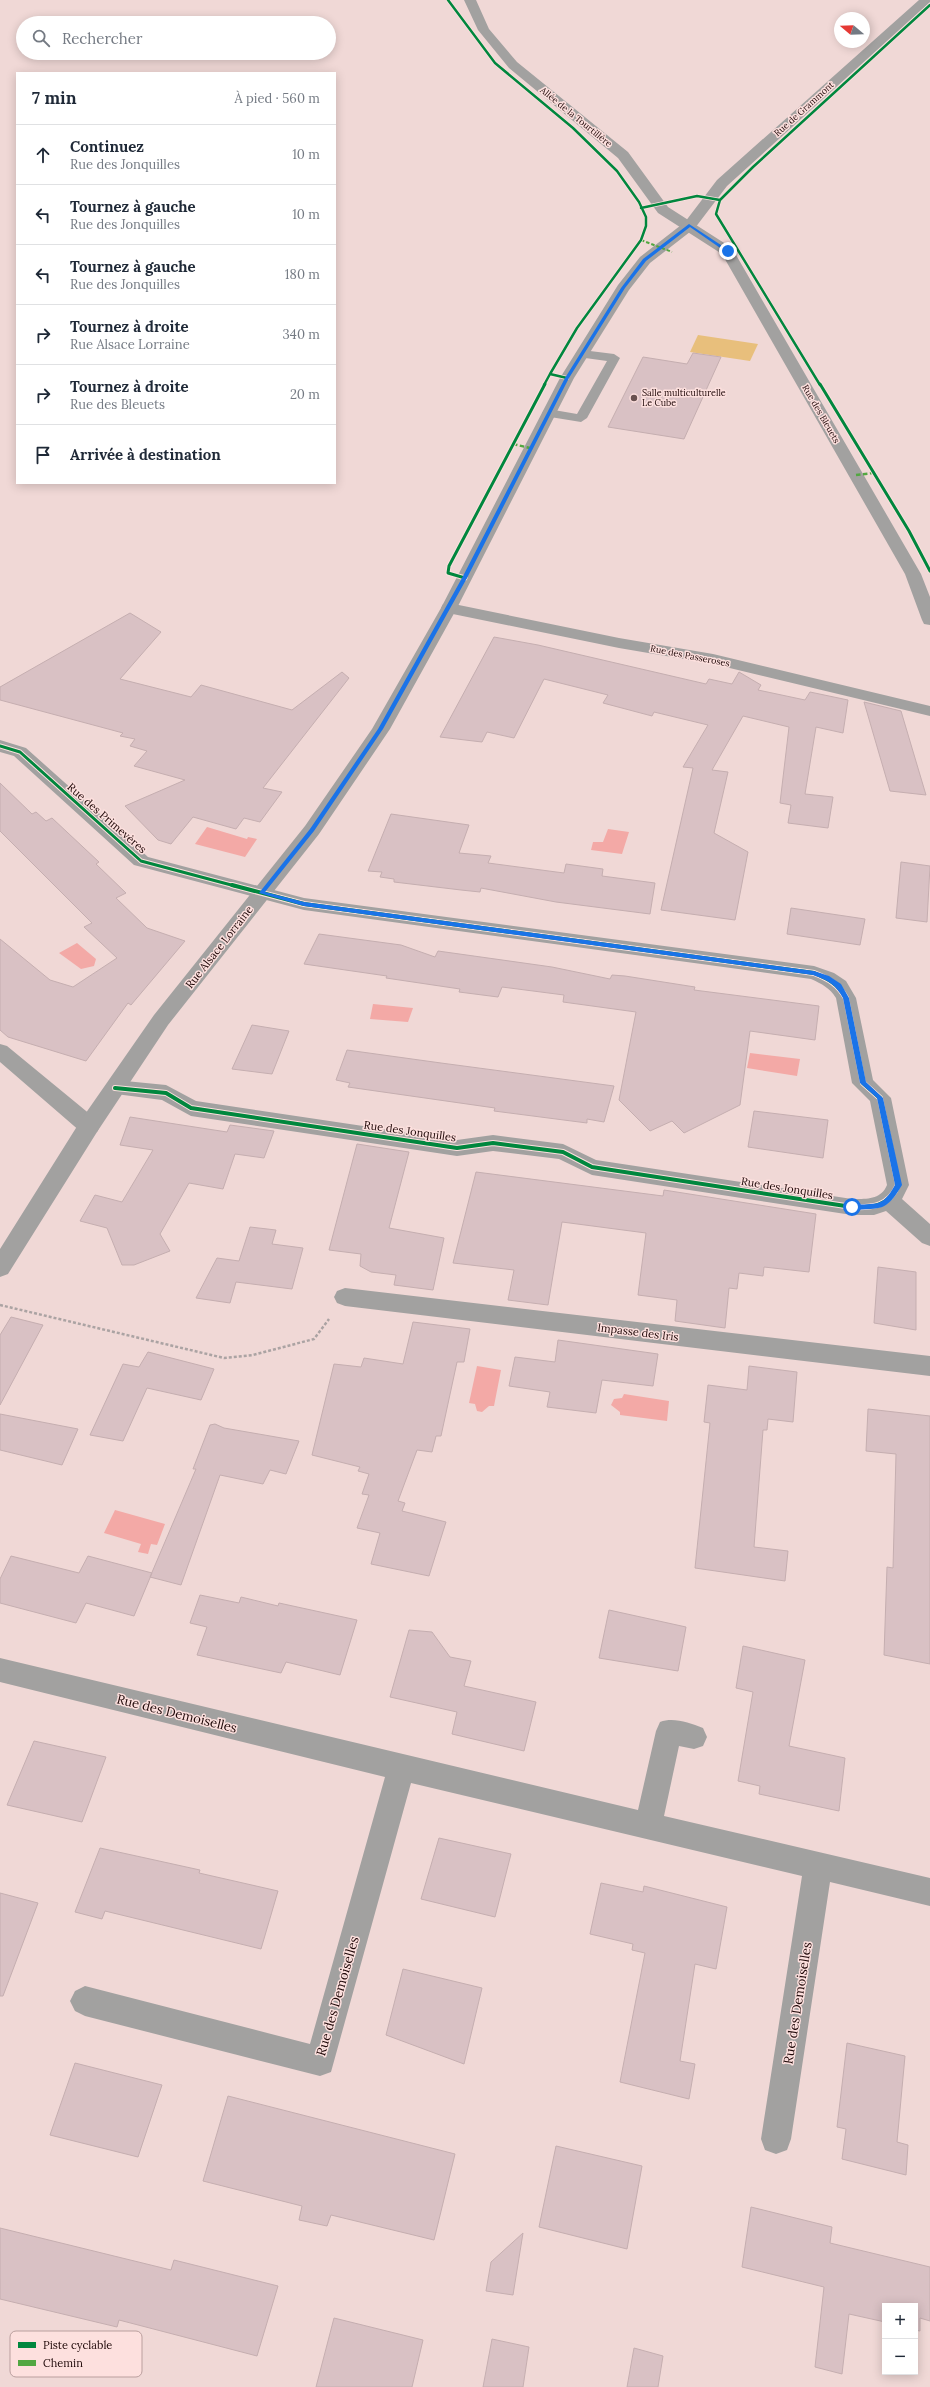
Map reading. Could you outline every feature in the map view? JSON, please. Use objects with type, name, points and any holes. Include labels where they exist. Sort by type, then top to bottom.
[{"type":"street","name":"Allée de la Tourtillère","points":[[470,0],[484,30],[513,65],[623,155],[663,210],[690,225]]},
{"type":"street","name":"Rue de Grammont","points":[[690,225],[722,182],[926,0]]},
{"type":"street","name":"Rue Alsace Lorraine","points":[[0,1268],[89,1126],[161,1020],[312,830],[381,729],[449,608],[548,414],[582,354],[623,288],[645,260],[690,225]]},
{"type":"street","name":"Rue des Bleuets","points":[[690,225],[728,251],[913,574],[930,620]]},
{"type":"street","name":"Rue des Passeroses","points":[[449,608],[619,643],[713,660],[930,711]]},
{"type":"street","name":"Rue des Primevères","points":[[0,746],[20,752],[140,861],[262,893]]},
{"type":"street","points":[[262,893],[304,904],[814,973],[827,978],[839,986],[846,998],[863,1083],[880,1098],[898,1185],[889,1201],[930,1237]]},
{"type":"street","points":[[0,1051],[89,1126]]},
{"type":"street","name":"Rue des Jonquilles","points":[[115,1088],[166,1093],[191,1108],[457,1148],[492,1143],[563,1152],[592,1167],[852,1207],[881,1206],[889,1201]]},
{"type":"street","name":"Impasse des Iris","points":[[345,1297],[930,1366]]},
{"type":"street","name":"Rue des Demoiselles","points":[[0,1670],[402,1768],[930,1892]]},
{"type":"street","points":[[648,1826],[669,1731],[694,1737]]},
{"type":"street","name":"Rue des Demoiselles","points":[[85,2001],[320,2061],[402,1768]]},
{"type":"street","name":"Rue des Demoiselles","points":[[776,2139],[818,1866]]},
{"type":"lane","points":[[548,414],[582,418],[614,358],[582,354]]},
{"type":"path","points":[[0,1305],[224,1358],[253,1355],[314,1339],[345,1297]]},
{"type":"shaded area","points":[[698,335],[758,344],[750,361],[690,352]]},
{"type":"shaded area","points":[[207,827],[247,839],[248,837],[257,839],[245,857],[195,844]]},
{"type":"shaded area","points":[[608,829],[629,832],[622,854],[591,850],[593,842],[603,842]]},
{"type":"shaded area","points":[[77,943],[96,959],[94,966],[81,969],[59,953]]},
{"type":"shaded area","points":[[373,1004],[413,1008],[408,1022],[370,1019]]},
{"type":"shaded area","points":[[750,1053],[800,1059],[797,1076],[747,1068]]},
{"type":"shaded area","points":[[477,1366],[501,1370],[494,1406],[489,1406],[482,1412],[477,1411],[475,1404],[469,1403]]},
{"type":"shaded area","points":[[624,1394],[669,1401],[667,1421],[620,1415],[620,1412],[611,1405],[614,1399],[622,1398]]},
{"type":"shaded area","points":[[115,1510],[165,1524],[157,1545],[151,1544],[148,1554],[138,1552],[141,1544],[104,1533]]},
{"type":"building","name":"Salle multiculturelle Le Cube","points":[[693,353],[721,357],[684,439],[608,427],[643,357],[687,364]]},
{"type":"building","points":[[130,613],[161,632],[120,679],[191,697],[201,685],[292,710],[342,672],[349,678],[263,788],[282,792],[260,822],[244,818],[236,829],[193,817],[171,844],[158,840],[125,806],[185,780],[134,766],[147,751],[130,746],[135,739],[120,736],[123,733],[0,700],[0,687]]},
{"type":"building","points":[[494,637],[538,645],[706,684],[709,679],[732,684],[739,672],[761,685],[758,690],[805,700],[810,692],[848,700],[843,733],[816,727],[805,794],[833,797],[828,828],[788,823],[791,805],[780,803],[789,727],[743,716],[712,770],[728,772],[714,833],[748,852],[735,920],[661,910],[693,768],[683,767],[708,725],[654,712],[652,716],[603,703],[608,695],[544,679],[514,738],[487,732],[482,742],[440,737]]},
{"type":"building","points":[[864,702],[901,711],[926,795],[890,791]]},
{"type":"building","points":[[0,783],[32,814],[36,812],[46,821],[52,818],[99,862],[96,864],[126,893],[116,898],[147,928],[185,941],[131,1005],[128,1003],[86,1061],[8,1037],[0,1030],[0,939],[50,980],[73,987],[117,958],[84,927],[92,923],[0,831]]},
{"type":"building","points":[[391,814],[469,825],[459,853],[491,856],[488,863],[564,873],[566,864],[603,869],[602,876],[655,883],[650,914],[556,902],[481,888],[480,892],[394,882],[394,879],[380,877],[382,872],[368,871]]},
{"type":"building","points":[[901,862],[930,866],[927,922],[896,918]]},
{"type":"building","points":[[791,908],[865,919],[860,945],[787,934]]},
{"type":"building","points":[[319,934],[401,945],[435,957],[438,951],[552,967],[610,979],[612,975],[625,976],[695,987],[694,990],[819,1006],[815,1040],[750,1031],[740,1105],[684,1133],[672,1121],[650,1131],[619,1100],[636,1012],[563,1002],[564,995],[502,987],[498,997],[459,992],[460,989],[386,978],[387,976],[304,964]]},
{"type":"building","points":[[252,1025],[289,1031],[272,1074],[232,1069]]},
{"type":"building","points":[[347,1050],[614,1086],[604,1122],[587,1119],[587,1123],[494,1111],[495,1108],[348,1087],[350,1083],[336,1080]]},
{"type":"building","points":[[754,1111],[828,1120],[823,1158],[748,1147]]},
{"type":"building","points":[[130,1117],[227,1132],[230,1125],[274,1131],[264,1158],[235,1154],[223,1189],[189,1183],[160,1234],[170,1251],[134,1265],[122,1265],[107,1228],[80,1221],[95,1195],[122,1202],[153,1150],[120,1145]]},
{"type":"building","points":[[357,1144],[409,1152],[389,1228],[444,1238],[433,1290],[394,1285],[396,1275],[371,1272],[360,1266],[361,1254],[329,1250]]},
{"type":"building","points":[[476,1172],[663,1196],[664,1190],[816,1214],[809,1272],[764,1267],[763,1276],[739,1273],[737,1289],[729,1288],[725,1328],[675,1321],[677,1300],[638,1295],[646,1233],[562,1222],[548,1305],[508,1300],[514,1270],[453,1263]]},
{"type":"building","points":[[250,1227],[276,1230],[272,1244],[303,1248],[292,1289],[236,1282],[230,1303],[196,1298],[217,1258],[239,1261]]},
{"type":"building","points":[[878,1267],[916,1272],[916,1330],[874,1323]]},
{"type":"building","points":[[11,1317],[43,1325],[0,1405],[0,1335]]},
{"type":"building","points":[[413,1322],[470,1329],[464,1362],[457,1362],[441,1436],[436,1436],[432,1452],[417,1450],[398,1501],[405,1503],[402,1511],[446,1522],[429,1576],[371,1564],[380,1533],[357,1528],[369,1495],[362,1494],[369,1474],[358,1471],[360,1467],[312,1455],[334,1364],[361,1367],[364,1358],[403,1364]]},
{"type":"building","points":[[558,1340],[658,1354],[653,1386],[602,1380],[596,1413],[547,1407],[550,1392],[509,1386],[515,1357],[555,1362]]},
{"type":"building","points":[[148,1352],[214,1369],[201,1400],[147,1388],[123,1441],[90,1435],[123,1364],[139,1367]]},
{"type":"building","points":[[749,1366],[797,1372],[793,1422],[768,1419],[767,1430],[763,1430],[754,1547],[788,1551],[785,1581],[695,1568],[710,1423],[704,1422],[708,1385],[747,1390]]},
{"type":"building","points":[[868,1409],[930,1416],[930,1664],[884,1655],[887,1567],[893,1568],[896,1454],[866,1451]]},
{"type":"building","points":[[0,1414],[78,1429],[62,1465],[0,1450]]},
{"type":"building","points":[[215,1424],[224,1428],[299,1441],[286,1474],[270,1470],[263,1484],[220,1475],[181,1585],[150,1577],[196,1469],[193,1469],[210,1425]]},
{"type":"building","points":[[11,1556],[79,1573],[88,1556],[152,1573],[134,1616],[86,1603],[76,1623],[0,1603],[0,1579]]},
{"type":"building","points":[[200,1595],[239,1603],[241,1597],[278,1606],[279,1603],[357,1620],[340,1675],[286,1662],[281,1673],[197,1655],[207,1627],[190,1623]]},
{"type":"building","points":[[609,1610],[686,1627],[678,1671],[599,1658]]},
{"type":"building","points":[[409,1630],[432,1632],[450,1657],[471,1661],[464,1686],[536,1702],[524,1751],[452,1734],[457,1712],[390,1697]]},
{"type":"building","points":[[743,1646],[805,1660],[789,1746],[845,1758],[839,1811],[759,1794],[760,1786],[738,1781],[753,1692],[736,1688]]},
{"type":"building","points":[[34,1741],[106,1757],[82,1822],[7,1805]]},
{"type":"building","points":[[439,1838],[511,1854],[495,1917],[421,1899]]},
{"type":"building","points":[[100,1848],[200,1870],[199,1873],[278,1891],[261,1949],[105,1911],[102,1919],[75,1912]]},
{"type":"building","points":[[601,1883],[643,1892],[644,1886],[727,1907],[716,1969],[695,1964],[680,2061],[695,2064],[689,2099],[620,2082],[645,1953],[632,1950],[633,1944],[590,1934]]},
{"type":"building","points":[[0,1893],[38,1903],[3,1996],[0,1996]]},
{"type":"building","points":[[403,1969],[482,1988],[464,2064],[386,2035]]},
{"type":"building","points":[[847,2043],[905,2056],[897,2142],[908,2145],[906,2175],[842,2159],[846,2129],[837,2127]]},
{"type":"building","points":[[75,2063],[162,2085],[138,2157],[50,2135]]},
{"type":"building","points":[[228,2096],[455,2154],[434,2240],[331,2215],[327,2226],[299,2220],[302,2206],[203,2181]]},
{"type":"building","points":[[556,2146],[642,2166],[627,2249],[539,2227]]},
{"type":"building","points":[[751,2207],[832,2227],[830,2243],[930,2267],[930,2321],[920,2318],[920,2331],[918,2331],[918,2303],[882,2303],[882,2321],[849,2314],[842,2374],[815,2367],[824,2287],[742,2267]]},
{"type":"building","points":[[0,2228],[171,2270],[174,2260],[278,2286],[257,2356],[119,2320],[117,2327],[0,2299]]},
{"type":"building","points":[[523,2233],[513,2295],[486,2291],[491,2262]]},
{"type":"building","points":[[334,2318],[423,2340],[412,2387],[316,2387]]},
{"type":"building","points":[[492,2339],[529,2347],[523,2387],[483,2387]]},
{"type":"building","points":[[634,2348],[663,2356],[658,2387],[627,2387]]},
{"type":"marked path","points":[[641,240],[672,252]]},
{"type":"marked path","points":[[513,444],[530,448]]},
{"type":"marked path","points":[[856,475],[873,473]]},
{"type":"cycle path","points":[[448,0],[453,4],[475,39],[495,63],[508,76],[546,105],[588,141],[617,171],[629,186],[646,217],[646,226],[641,240],[577,328],[550,374],[567,378]]},
{"type":"cycle path","points":[[930,5],[753,167],[720,200],[716,214],[909,531],[930,571]]},
{"type":"cycle path","points":[[641,208],[697,196],[720,200]]},
{"type":"cycle path","points":[[465,578],[448,573],[449,566],[550,374]]},
{"type":"cycle path","points":[[0,746],[20,752],[141,861],[304,904],[814,973],[827,978],[839,986],[846,998],[863,1083],[880,1098],[898,1185],[891,1198],[880,1205],[852,1207],[592,1167],[563,1152],[493,1143],[457,1148],[191,1108],[166,1093],[115,1088]]},
{"type":"place","name":"Salle multiculturelle Le Cube","points":[[634,398]]},
{"type":"route","points":[[728,251],[690,225],[645,260],[623,288],[567,378],[465,578],[381,729],[312,830],[262,893],[304,904],[814,973],[827,978],[839,986],[846,998],[863,1083],[880,1098],[897,1172],[898,1185],[896,1193],[889,1201],[881,1206],[866,1208],[852,1207]]}]
